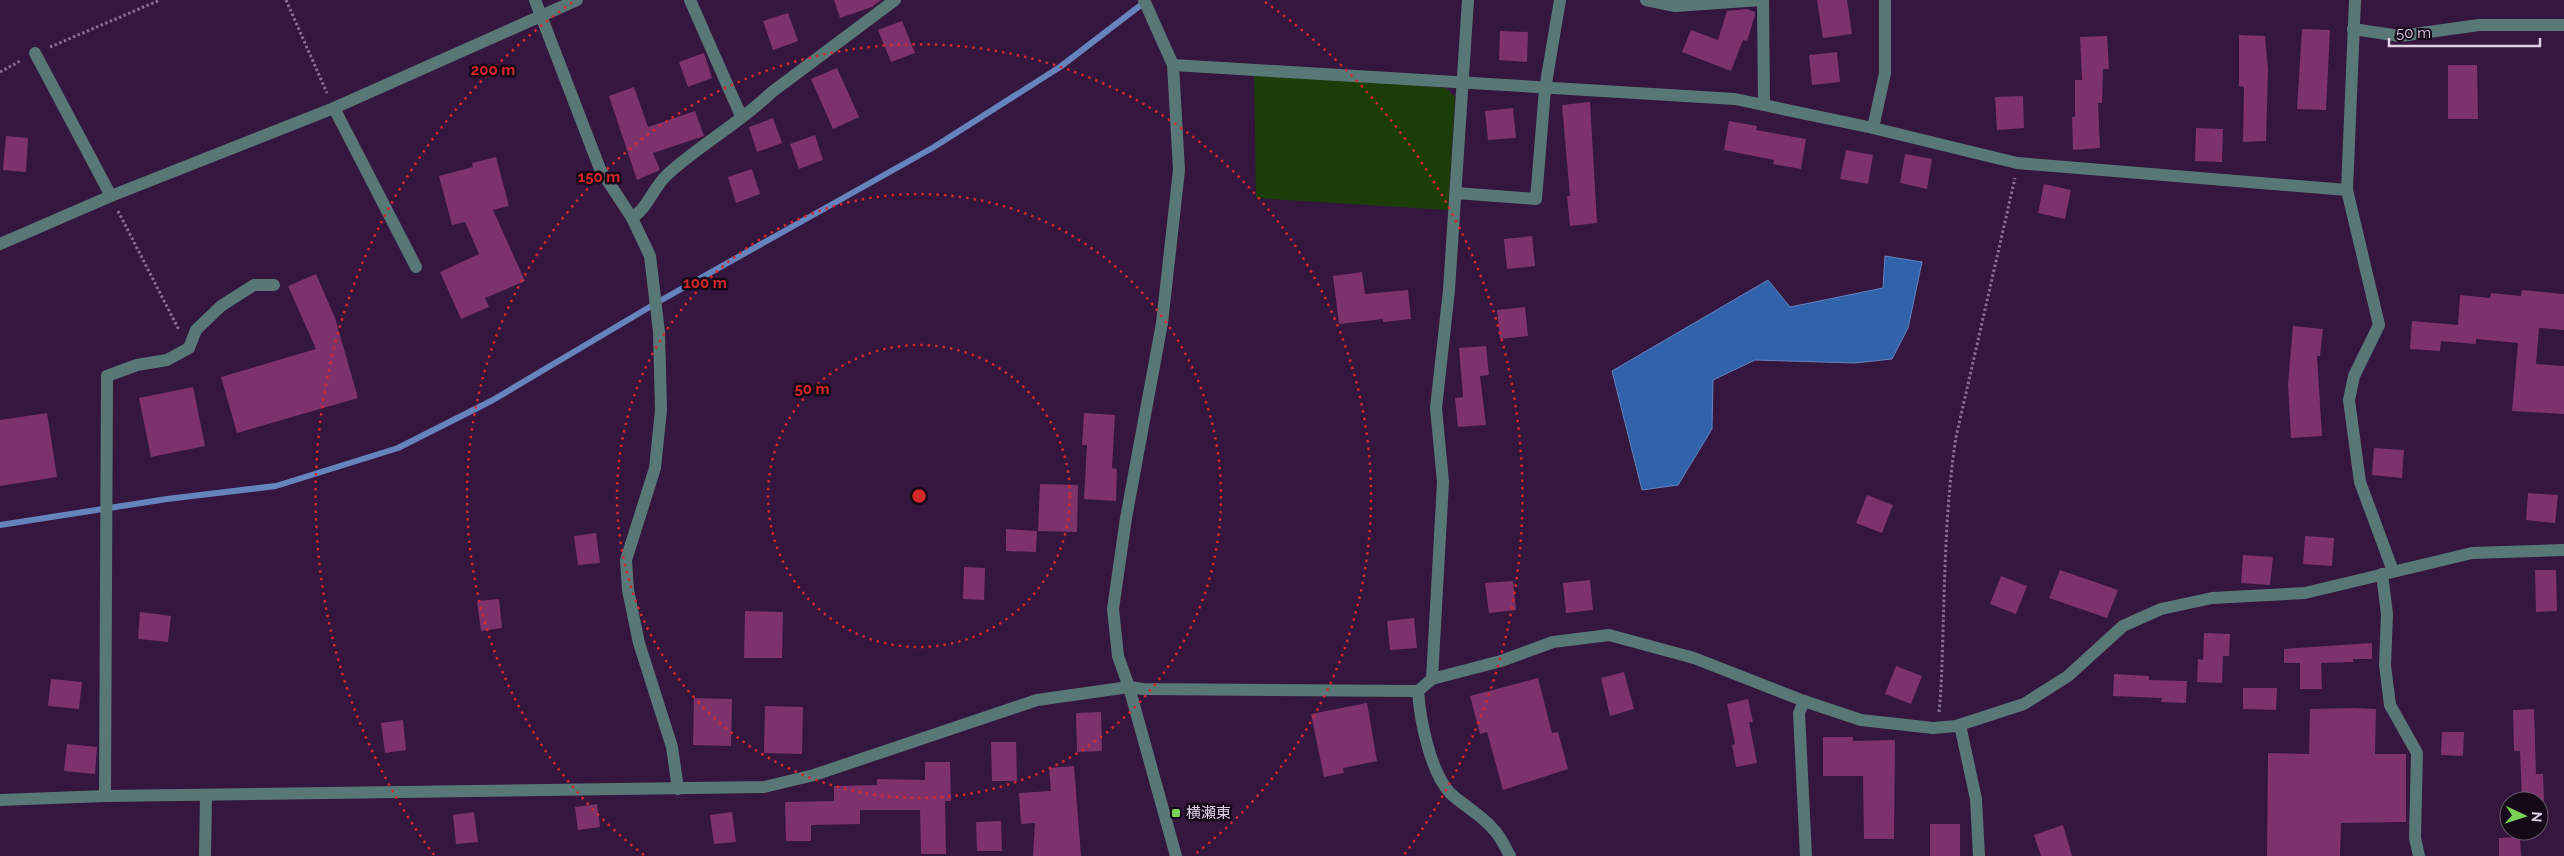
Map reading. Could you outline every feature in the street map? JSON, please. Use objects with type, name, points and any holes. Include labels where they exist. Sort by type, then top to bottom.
[{"type":"street","points":[[535,0],[600,168],[632,218],[650,256],[658,316],[661,410],[655,468],[626,560],[628,590],[639,643],[672,747],[678,789]]},
{"type":"street","points":[[0,244],[111,196],[334,108],[577,0]]},
{"type":"street","points":[[690,0],[741,116]]},
{"type":"street","points":[[632,218],[643,210],[666,175],[741,116],[896,0]]},
{"type":"street","points":[[1144,0],[1173,65],[1178,180],[1162,323],[1126,518],[1113,609],[1118,656],[1129,687],[1176,856]]},
{"type":"street","points":[[1432,679],[1442,511],[1442,482],[1436,408],[1449,290],[1468,0]]},
{"type":"street","points":[[1456,193],[1536,199],[1545,89],[1560,0]]},
{"type":"street","points":[[1646,0],[1675,6],[1762,0],[1764,104]]},
{"type":"street","points":[[1872,128],[1885,73],[1885,0]]},
{"type":"street","points":[[2355,0],[2347,190],[2379,325],[2354,376],[2349,400],[2360,482],[2388,572],[2385,665],[2390,705],[2418,753],[2414,838],[2419,856]]},
{"type":"street","points":[[2353,29],[2400,36],[2480,25],[2564,24]]},
{"type":"street","points":[[35,53],[111,196]]},
{"type":"street","points":[[1173,65],[1735,99],[1872,128],[2017,163],[2347,190]]},
{"type":"street","points":[[334,108],[416,267]]},
{"type":"street","points":[[105,796],[107,376],[136,366],[167,360],[189,348],[196,330],[221,306],[254,286],[274,285]]},
{"type":"street","points":[[0,800],[105,796],[764,787],[814,776],[1037,700],[1129,687],[1143,690],[1418,691],[1432,679],[1501,661],[1553,642],[1609,635],[1694,658],[1804,701],[1861,720],[1937,727],[1960,725],[1993,716],[2024,704],[2068,676],[2124,626],[2161,609],[2212,598],[2305,593],[2472,553],[2564,550]]},
{"type":"street","points":[[1418,691],[1420,711],[1436,768],[1449,791],[1496,831],[1510,856]]},
{"type":"street","points":[[1804,701],[1799,713],[1806,856]]},
{"type":"street","points":[[1960,725],[1976,799],[1979,856]]},
{"type":"street","points":[[205,856],[206,796]]},
{"type":"path","points":[[0,72],[35,53],[160,0]]},
{"type":"path","points":[[286,0],[334,108]]},
{"type":"path","points":[[1937,727],[1944,676],[1942,646],[1947,510],[1952,463],[1956,436],[2012,194],[2017,163]]},
{"type":"path","points":[[111,196],[189,348]]},
{"type":"green space","points":[[1254,72],[1446,88],[1455,97],[1448,210],[1256,198]]},
{"type":"water","points":[[1885,256],[1922,262],[1908,328],[1892,359],[1855,363],[1755,360],[1713,380],[1712,429],[1678,485],[1642,490],[1612,371],[1768,280],[1790,307],[1883,288]]},
{"type":"building","points":[[834,0],[881,0],[872,7],[840,18]]},
{"type":"building","points":[[1817,0],[1847,0],[1852,34],[1823,38]]},
{"type":"building","points":[[1747,9],[1755,12],[1755,15],[1747,41],[1743,40],[1731,71],[1682,52],[1691,30],[1718,40],[1727,11]]},
{"type":"building","points":[[788,13],[798,41],[773,50],[763,21]]},
{"type":"building","points":[[902,21],[915,53],[891,62],[878,30]]},
{"type":"building","points":[[2302,29],[2330,30],[2326,110],[2297,109]]},
{"type":"building","points":[[1500,31],[1528,32],[1527,62],[1499,60]]},
{"type":"building","points":[[2239,35],[2265,36],[2268,69],[2266,141],[2243,142],[2244,87],[2239,86]]},
{"type":"building","points":[[2107,36],[2109,69],[2103,69],[2102,103],[2098,103],[2100,148],[2073,150],[2072,117],[2075,117],[2075,80],[2082,80],[2080,37]]},
{"type":"building","points":[[1837,52],[1840,82],[1812,85],[1809,55]]},
{"type":"building","points":[[704,53],[712,78],[688,87],[679,62]]},
{"type":"building","points":[[2448,65],[2477,65],[2478,119],[2448,119]]},
{"type":"building","points":[[837,68],[859,117],[833,129],[811,79]]},
{"type":"building","points":[[634,87],[648,127],[695,111],[704,136],[653,153],[660,170],[637,180],[609,96]]},
{"type":"building","points":[[2023,96],[2024,128],[1997,130],[1995,97]]},
{"type":"building","points":[[1590,102],[1597,223],[1570,226],[1567,196],[1570,196],[1562,105]]},
{"type":"building","points":[[1513,108],[1516,138],[1488,140],[1485,111]]},
{"type":"building","points":[[773,118],[782,143],[757,152],[749,127]]},
{"type":"building","points":[[1729,121],[1757,126],[1756,130],[1806,139],[1801,169],[1773,164],[1774,160],[1724,150]]},
{"type":"building","points":[[2196,128],[2223,129],[2222,162],[2195,161]]},
{"type":"building","points":[[815,135],[823,160],[799,169],[790,144]]},
{"type":"building","points":[[6,136],[28,138],[26,172],[3,170]]},
{"type":"building","points":[[1846,150],[1873,155],[1868,184],[1840,179]]},
{"type":"building","points":[[1905,154],[1932,159],[1927,189],[1900,183]]},
{"type":"building","points":[[496,157],[509,206],[493,210],[525,281],[485,298],[489,307],[461,319],[440,272],[479,254],[465,222],[452,225],[439,176],[473,167],[472,163]]},
{"type":"building","points":[[752,169],[760,194],[736,203],[728,177]]},
{"type":"building","points":[[2044,184],[2071,190],[2065,219],[2038,213]]},
{"type":"building","points":[[1532,236],[1535,266],[1507,269],[1504,239]]},
{"type":"building","points":[[1362,272],[1365,294],[1408,290],[1411,319],[1383,322],[1383,319],[1339,324],[1333,276]]},
{"type":"building","points":[[316,274],[335,318],[358,398],[237,433],[221,377],[316,349],[288,286]]},
{"type":"building","points":[[2522,290],[2564,294],[2564,330],[2539,328],[2536,364],[2564,366],[2564,414],[2512,411],[2518,343],[2476,339],[2476,344],[2441,341],[2440,351],[2410,349],[2412,321],[2458,325],[2460,295],[2490,298],[2491,293],[2521,296]]},
{"type":"building","points":[[1525,307],[1528,336],[1500,339],[1497,310]]},
{"type":"building","points":[[2293,326],[2323,329],[2320,356],[2317,356],[2322,436],[2291,438],[2288,384]]},
{"type":"building","points":[[1486,346],[1489,375],[1480,376],[1486,425],[1458,427],[1455,398],[1463,397],[1459,348]]},
{"type":"building","points":[[193,387],[205,446],[151,457],[139,398]]},
{"type":"building","points":[[47,413],[57,477],[0,486],[0,420]]},
{"type":"building","points":[[1084,413],[1115,415],[1112,468],[1117,469],[1116,501],[1084,499],[1087,445],[1082,445]]},
{"type":"building","points":[[2374,448],[2404,450],[2402,478],[2372,475]]},
{"type":"building","points":[[1040,484],[1078,485],[1077,532],[1038,531]]},
{"type":"building","points":[[2528,493],[2558,495],[2555,523],[2526,520]]},
{"type":"building","points":[[1867,495],[1893,505],[1882,533],[1856,523]]},
{"type":"building","points":[[1006,529],[1037,531],[1036,552],[1006,551]]},
{"type":"building","points":[[596,533],[600,563],[578,565],[574,536]]},
{"type":"building","points":[[2305,536],[2334,538],[2332,566],[2303,564]]},
{"type":"building","points":[[2243,555],[2273,557],[2270,585],[2241,583]]},
{"type":"building","points":[[964,567],[985,568],[984,600],[963,599]]},
{"type":"building","points":[[2060,570],[2118,590],[2107,618],[2049,598]]},
{"type":"building","points":[[2535,570],[2556,570],[2557,611],[2536,612]]},
{"type":"building","points":[[2001,576],[2027,586],[2016,614],[1990,604]]},
{"type":"building","points":[[1590,580],[1593,610],[1566,613],[1563,583]]},
{"type":"building","points":[[1513,581],[1516,610],[1489,613],[1485,583]]},
{"type":"building","points":[[499,599],[502,628],[481,631],[477,601]]},
{"type":"building","points":[[745,611],[783,612],[782,658],[744,658]]},
{"type":"building","points":[[140,612],[171,616],[168,642],[138,639]]},
{"type":"building","points":[[1414,618],[1417,648],[1390,650],[1387,621]]},
{"type":"building","points":[[2204,633],[2230,634],[2229,656],[2223,656],[2222,683],[2197,682],[2198,659],[2203,660]]},
{"type":"building","points":[[2372,643],[2372,659],[2353,659],[2353,662],[2321,663],[2322,689],[2300,689],[2300,663],[2284,663],[2284,649]]},
{"type":"building","points":[[1896,666],[1922,676],[1911,704],[1885,694]]},
{"type":"building","points":[[1624,672],[1634,709],[1610,716],[1601,678]]},
{"type":"building","points":[[2114,674],[2149,676],[2149,680],[2187,681],[2186,703],[2161,702],[2162,698],[2113,696]]},
{"type":"building","points":[[1538,678],[1552,733],[1558,732],[1568,769],[1503,790],[1487,732],[1480,734],[1470,696]]},
{"type":"building","points":[[51,679],[82,682],[79,709],[48,706]]},
{"type":"building","points":[[2243,688],[2277,688],[2276,710],[2243,709]]},
{"type":"building","points":[[694,698],[732,699],[731,746],[693,745]]},
{"type":"building","points":[[1748,699],[1753,722],[1749,722],[1757,763],[1736,767],[1732,745],[1735,744],[1727,704]]},
{"type":"building","points":[[1367,703],[1377,761],[1343,768],[1344,773],[1324,777],[1311,714]]},
{"type":"building","points":[[765,706],[803,707],[802,754],[764,753]]},
{"type":"building","points":[[2310,709],[2376,709],[2375,754],[2406,754],[2406,822],[2341,823],[2340,856],[2267,856],[2268,753],[2309,754]]},
{"type":"building","points":[[2534,709],[2536,774],[2543,774],[2544,791],[2522,791],[2520,751],[2514,751],[2513,710]]},
{"type":"building","points":[[1101,712],[1102,751],[1077,752],[1076,713]]},
{"type":"building","points":[[403,720],[406,750],[385,753],[381,723]]},
{"type":"building","points":[[2442,732],[2464,732],[2463,756],[2441,755]]},
{"type":"building","points":[[1823,737],[1853,737],[1853,741],[1895,740],[1894,839],[1864,839],[1863,776],[1823,776]]},
{"type":"building","points":[[991,742],[1016,742],[1017,781],[992,781]]},
{"type":"building","points":[[67,744],[97,747],[95,774],[64,771]]},
{"type":"building","points":[[925,762],[950,762],[951,801],[945,801],[946,854],[921,854],[920,810],[860,810],[860,824],[811,825],[811,841],[786,841],[785,802],[834,801],[834,786],[877,785],[877,779],[925,780]]},
{"type":"building","points":[[1074,766],[1081,856],[1033,856],[1035,823],[1021,824],[1019,793],[1051,791],[1049,768]]},
{"type":"building","points":[[597,804],[600,827],[578,830],[575,807]]},
{"type":"building","points":[[474,812],[478,842],[456,844],[453,815]]},
{"type":"building","points":[[732,812],[736,842],[714,844],[710,815]]},
{"type":"building","points":[[1001,821],[1002,851],[977,851],[976,822]]},
{"type":"building","points":[[1930,824],[1960,824],[1960,856],[1930,856]]},
{"type":"building","points":[[2063,825],[2072,856],[2041,856],[2034,835]]},
{"type":"building","points":[[2499,841],[2520,841],[2521,856],[2499,856]]},
{"type":"waterway","points":[[0,525],[167,499],[276,486],[398,448],[493,400],[658,302],[934,147],[1060,67],[1146,1]]},
{"type":"place","name":"横瀬東","points":[[1176,813]]}]
